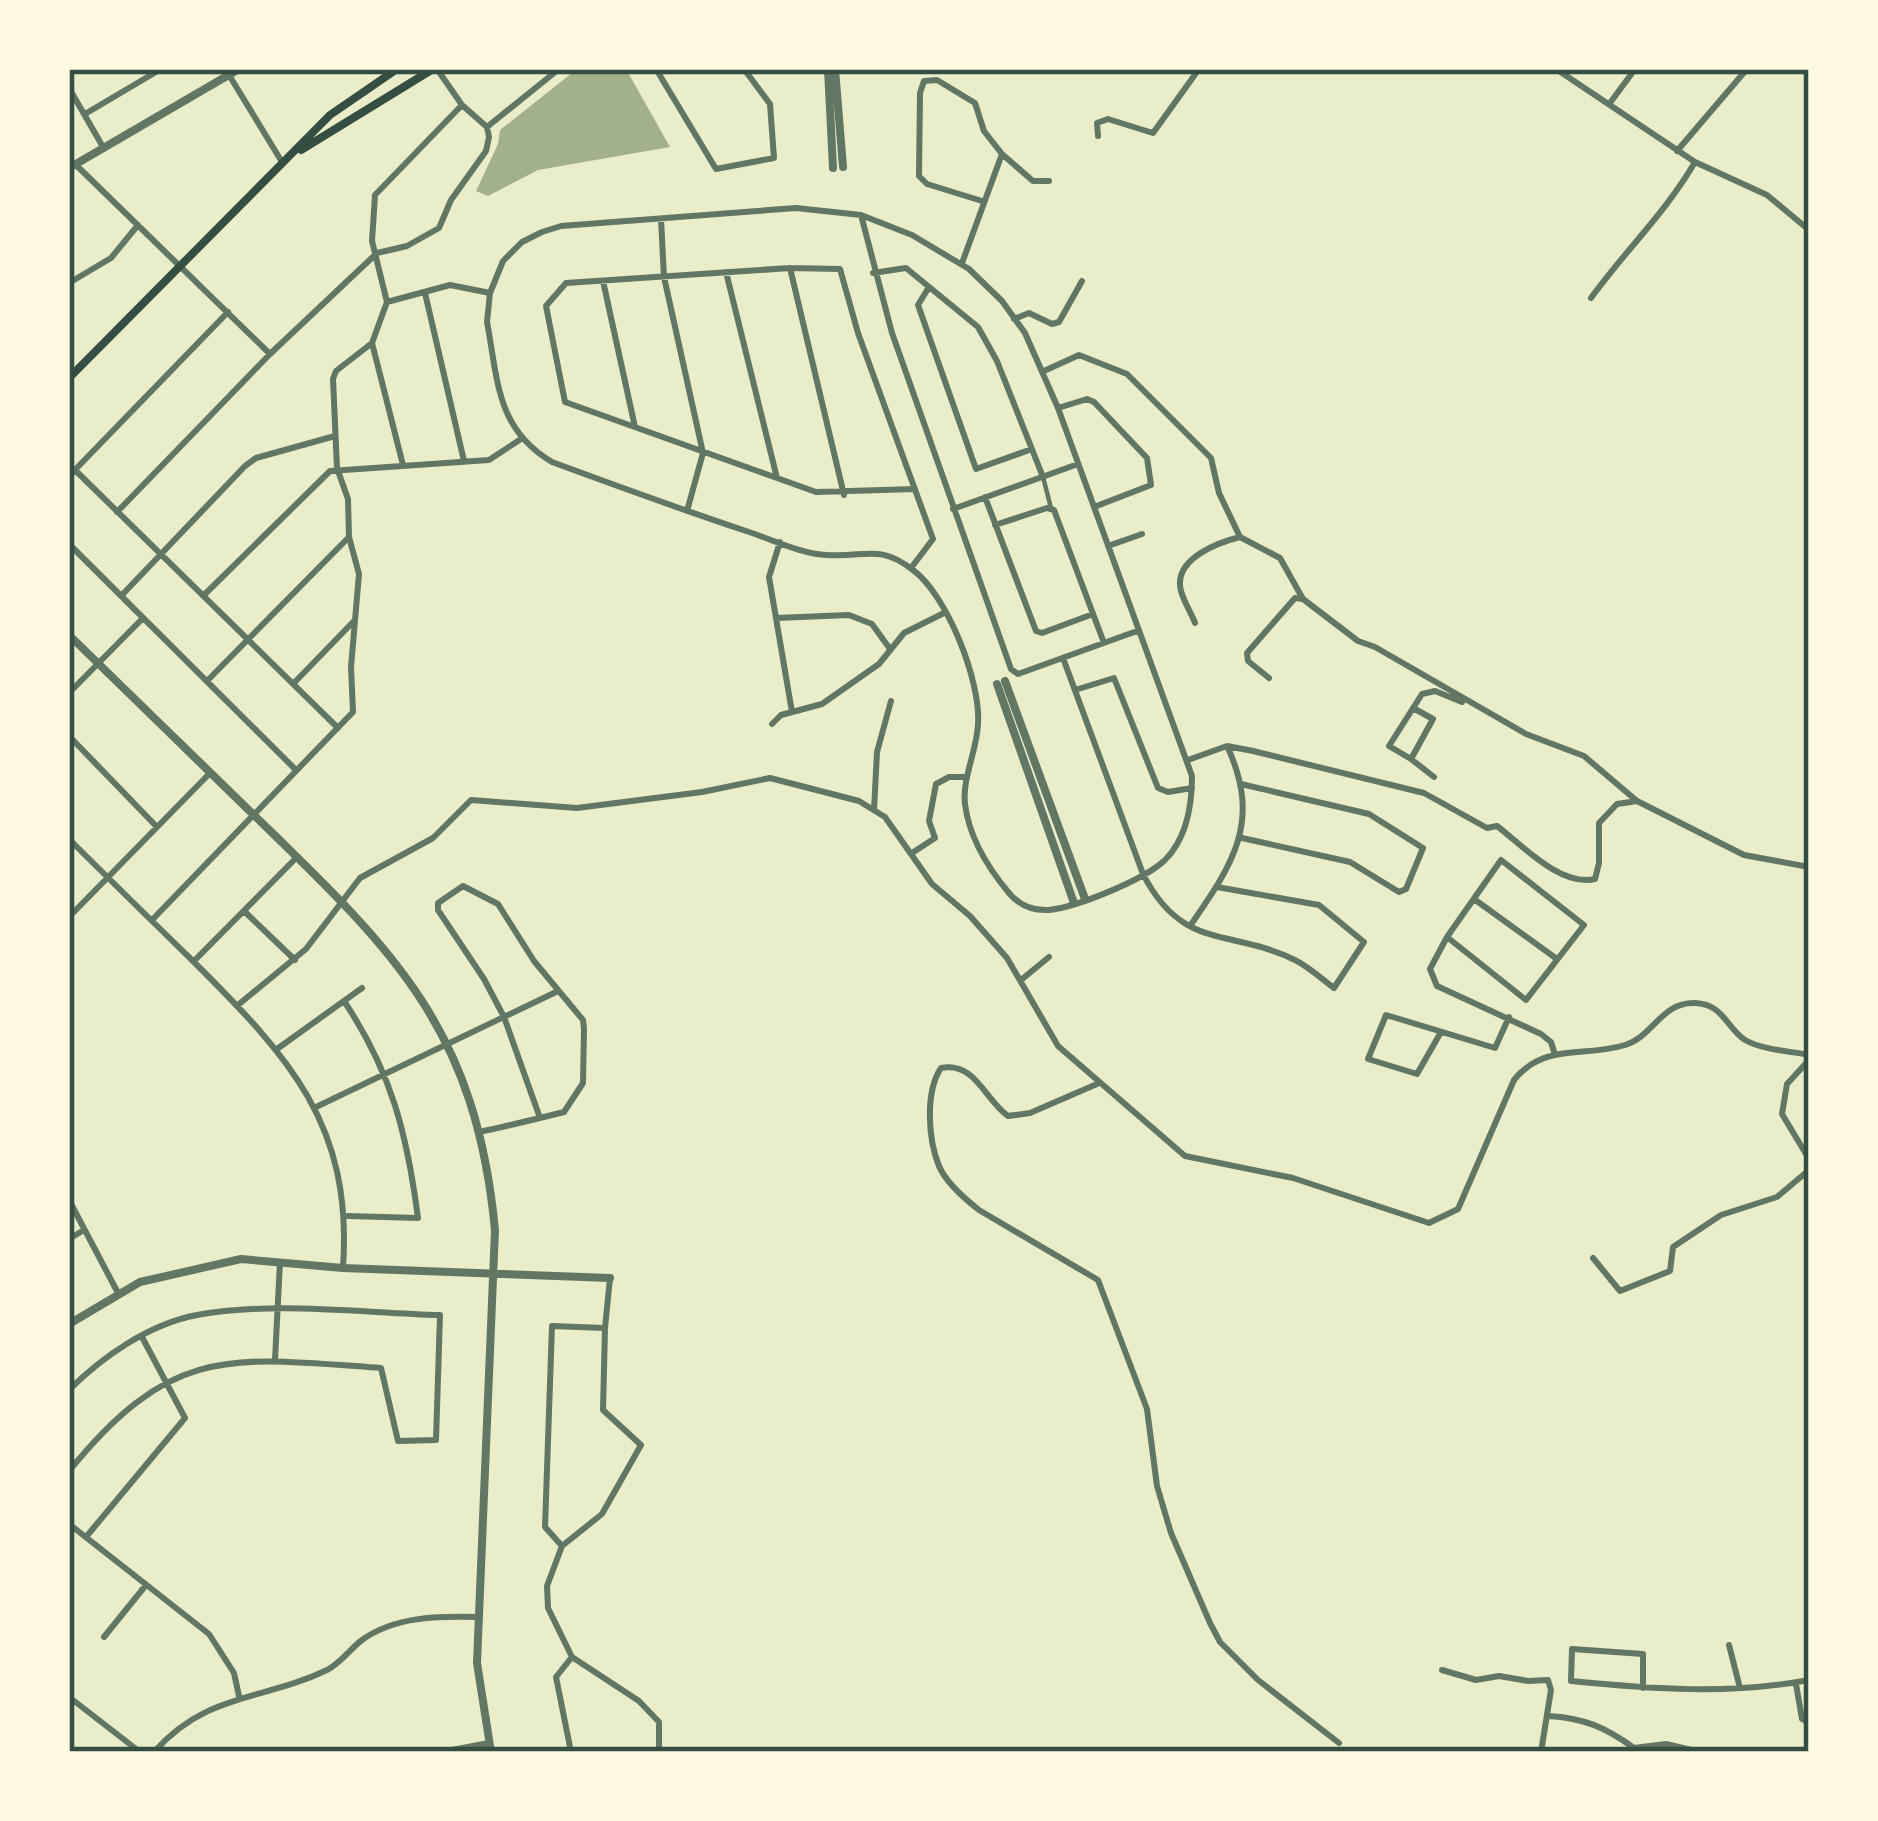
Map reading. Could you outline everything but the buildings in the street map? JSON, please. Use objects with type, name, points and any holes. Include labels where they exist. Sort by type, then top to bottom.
[{"type":"main road","points":[[69,378],[330,116],[397,69]]},
{"type":"main road","points":[[282,162],[435,69]]},
{"type":"street","points":[[85,114],[161,69]]},
{"type":"street","points":[[239,69],[72,166],[270,353]]},
{"type":"street","points":[[435,69],[462,105],[487,127]]},
{"type":"street","points":[[117,512],[270,353],[377,253],[407,246],[439,228],[451,200],[486,151],[487,127],[559,69]]},
{"type":"street","points":[[656,69],[716,169],[773,158],[770,104],[744,69]]},
{"type":"street","points":[[831,69],[838,167]]},
{"type":"street","points":[[1098,136],[1097,123],[1108,119],[1153,133],[1199,69]]},
{"type":"street","points":[[1556,69],[1695,162],[1767,195],[1809,230]]},
{"type":"street","points":[[1610,104],[1635,69]]},
{"type":"street","points":[[1677,151],[1747,69]]},
{"type":"street","points":[[229,75],[282,162]]},
{"type":"street","points":[[982,202],[927,184],[919,176],[924,81],[937,80],[975,103],[984,131],[1003,154],[1033,181],[1049,182]]},
{"type":"street","points":[[69,88],[104,147]]},
{"type":"street","points":[[152,920],[353,712],[351,667],[359,574],[349,537],[349,499],[338,468],[333,379],[336,371],[372,343],[387,302],[372,241],[375,195],[462,105]]},
{"type":"street","points":[[962,263],[1003,154]]},
{"type":"street","points":[[1591,298],[1624,253],[1651,227],[1695,162]]},
{"type":"street","points":[[811,208],[861,215],[962,263],[1015,319],[1044,371],[1188,760],[1192,788],[1188,815],[1163,862],[1079,901],[1034,910],[1008,892],[973,836],[964,797],[979,712],[946,612],[928,582],[876,551],[826,556],[552,461],[521,439],[502,404],[487,322],[490,293],[511,251],[542,232],[561,226],[811,208]]},
{"type":"street","points":[[861,215],[874,273],[1011,669],[1018,674],[1138,631]]},
{"type":"street","points":[[661,219],[664,277],[703,453],[687,511]]},
{"type":"street","points":[[69,283],[111,258],[138,225]]},
{"type":"street","points":[[790,268],[844,494]]},
{"type":"street","points":[[874,273],[906,268],[978,327],[1032,448],[1103,643]]},
{"type":"street","points":[[911,568],[933,539],[915,489],[858,333],[840,269],[566,283],[546,306],[565,402],[816,492],[915,489]]},
{"type":"street","points":[[726,272],[776,478]]},
{"type":"street","points":[[603,281],[635,427]]},
{"type":"street","points":[[1015,319],[1029,313],[1059,322],[1082,281]]},
{"type":"street","points":[[387,302],[451,285],[490,293]]},
{"type":"street","points":[[930,286],[918,305],[976,469],[1032,448]]},
{"type":"street","points":[[425,293],[464,461]]},
{"type":"street","points":[[228,312],[72,473],[338,728]]},
{"type":"street","points":[[372,343],[404,465]]},
{"type":"street","points":[[1044,371],[1079,356],[1126,374],[1211,458],[1219,493],[1240,537],[1280,558],[1303,598],[1358,641],[1526,734],[1584,756],[1637,802],[1744,855],[1809,867]]},
{"type":"street","points":[[1058,408],[1087,399],[1094,402],[1147,458],[1151,485],[1094,507]]},
{"type":"street","points":[[121,596],[256,458],[335,436]]},
{"type":"street","points":[[203,596],[330,471],[489,460],[521,439]]},
{"type":"street","points":[[953,509],[1078,464]]},
{"type":"street","points":[[986,497],[1036,631],[1042,633],[1093,614]]},
{"type":"street","points":[[995,525],[1051,508]]},
{"type":"street","points":[[1108,546],[1142,534]]},
{"type":"street","points":[[207,681],[349,537]]},
{"type":"street","points":[[1196,622],[1179,585],[1183,572],[1197,555],[1240,537]]},
{"type":"street","points":[[780,542],[769,577],[792,712]]},
{"type":"street","points":[[69,544],[296,770]]},
{"type":"street","points":[[1269,678],[1248,661],[1247,653],[1295,598],[1303,598]]},
{"type":"street","points":[[772,724],[821,704],[879,664],[910,628],[946,612]]},
{"type":"street","points":[[776,618],[849,615],[872,624],[890,649]]},
{"type":"street","points":[[69,694],[143,618]]},
{"type":"street","points":[[292,683],[356,618]]},
{"type":"street","points":[[69,635],[343,902],[408,976],[448,1044],[472,1101],[490,1178],[494,1272],[477,1663],[490,1748],[447,1752]]},
{"type":"street","points":[[1063,658],[1159,906],[1209,938],[1258,946],[1298,961],[1334,988],[1364,942],[1319,904],[1217,887]]},
{"type":"street","points":[[1075,690],[1114,678],[1158,788],[1168,792],[1192,788]]},
{"type":"street","points":[[1001,682],[1079,901]]},
{"type":"street","points":[[1434,777],[1389,746],[1428,691],[1465,702]]},
{"type":"street","points":[[874,811],[877,752],[892,701]]},
{"type":"street","points":[[1411,759],[1433,719],[1413,708]]},
{"type":"street","points":[[69,736],[157,827]]},
{"type":"street","points":[[1188,760],[1228,746],[1424,793],[1487,827],[1497,826],[1565,877],[1589,882],[1595,879],[1599,863],[1599,823],[1617,805],[1637,802]]},
{"type":"street","points":[[1190,926],[1242,838],[1241,784],[1228,746]]},
{"type":"street","points":[[69,917],[210,773]]},
{"type":"street","points":[[911,854],[935,838],[929,821],[936,784],[949,777],[967,777]]},
{"type":"street","points":[[238,1005],[295,960],[360,878],[434,838],[450,816],[471,800],[577,808],[770,778],[850,798],[890,823],[932,884],[995,943],[1058,1046],[1185,1156],[1293,1178],[1429,1223],[1458,1209],[1514,1080],[1528,1062],[1624,1045],[1642,1037],[1660,1015],[1678,1005],[1697,1003],[1717,1008],[1741,1037],[1809,1057],[1787,1084],[1782,1114],[1809,1159]]},
{"type":"street","points":[[1241,784],[1369,814],[1423,848],[1406,889],[1399,892],[1350,862],[1242,838]]},
{"type":"street","points":[[69,839],[238,1005],[278,1049],[316,1107],[332,1148],[347,1216],[344,1268]]},
{"type":"street","points":[[194,962],[297,857]]},
{"type":"street","points":[[1447,937],[1526,1000],[1584,925],[1501,860],[1447,937],[1430,969],[1437,986],[1509,1017],[1551,1042],[1555,1055]]},
{"type":"street","points":[[479,1132],[540,1118],[564,1112],[583,1083],[583,1020],[556,992],[498,904],[463,886],[438,903],[438,910],[504,1017],[540,1118]]},
{"type":"street","points":[[1474,899],[1557,959]]},
{"type":"street","points":[[244,911],[295,960]]},
{"type":"street","points":[[1021,980],[1048,957]]},
{"type":"street","points":[[278,1049],[362,988]]},
{"type":"street","points":[[316,1107],[556,992]]},
{"type":"street","points":[[344,1001],[386,1074],[410,1155],[418,1218],[347,1216]]},
{"type":"street","points":[[1442,1031],[1417,1074],[1368,1059],[1387,1015],[1442,1031],[1495,1048],[1509,1017]]},
{"type":"street","points":[[1097,1084],[1030,1113],[1008,1116],[972,1076],[958,1067],[941,1068],[930,1100],[938,1164],[965,1199],[998,1224],[1098,1280],[1147,1408],[1157,1486],[1172,1533],[1220,1642],[1258,1680],[1339,1743]]},
{"type":"street","points":[[1593,1258],[1619,1291],[1650,1282],[1670,1271],[1672,1247],[1721,1215],[1777,1197],[1809,1170]]},
{"type":"street","points":[[69,1200],[118,1292]]},
{"type":"street","points":[[69,1240],[84,1230]]},
{"type":"street","points":[[69,1324],[140,1282],[241,1259],[344,1268],[610,1278],[603,1410],[641,1445],[602,1514],[562,1546],[547,1586],[548,1608],[572,1657],[639,1701],[659,1722],[659,1752]]},
{"type":"street","points":[[275,1360],[280,1262]]},
{"type":"street","points":[[69,1390],[88,1371],[142,1337],[194,1316],[277,1311],[440,1316],[436,1440],[398,1441],[381,1368],[249,1359],[198,1369],[148,1390],[101,1431],[69,1471]]},
{"type":"street","points":[[562,1546],[545,1527],[552,1326],[604,1328]]},
{"type":"street","points":[[86,1537],[185,1418],[142,1337]]},
{"type":"street","points":[[69,1524],[209,1634],[234,1673],[239,1696]]},
{"type":"street","points":[[104,1637],[146,1585]]},
{"type":"street","points":[[154,1752],[203,1712],[239,1696],[328,1670],[363,1640],[412,1620],[478,1617]]},
{"type":"street","points":[[1729,1645],[1740,1690]]},
{"type":"street","points":[[1643,1688],[1642,1654],[1572,1649],[1571,1681],[1643,1688],[1740,1690],[1809,1680]]},
{"type":"street","points":[[571,1752],[556,1677],[572,1657]]},
{"type":"street","points":[[1442,1670],[1473,1680],[1499,1676],[1548,1680],[1552,1690],[1541,1752]]},
{"type":"street","points":[[1796,1683],[1802,1719],[1809,1723]]},
{"type":"street","points":[[69,1697],[140,1752]]},
{"type":"street","points":[[1548,1716],[1604,1726],[1634,1748],[1666,1744],[1700,1752]]},
{"type":"shaded area","points":[[577,69],[626,69],[670,147],[538,170],[488,196],[476,191],[500,130]]}]
